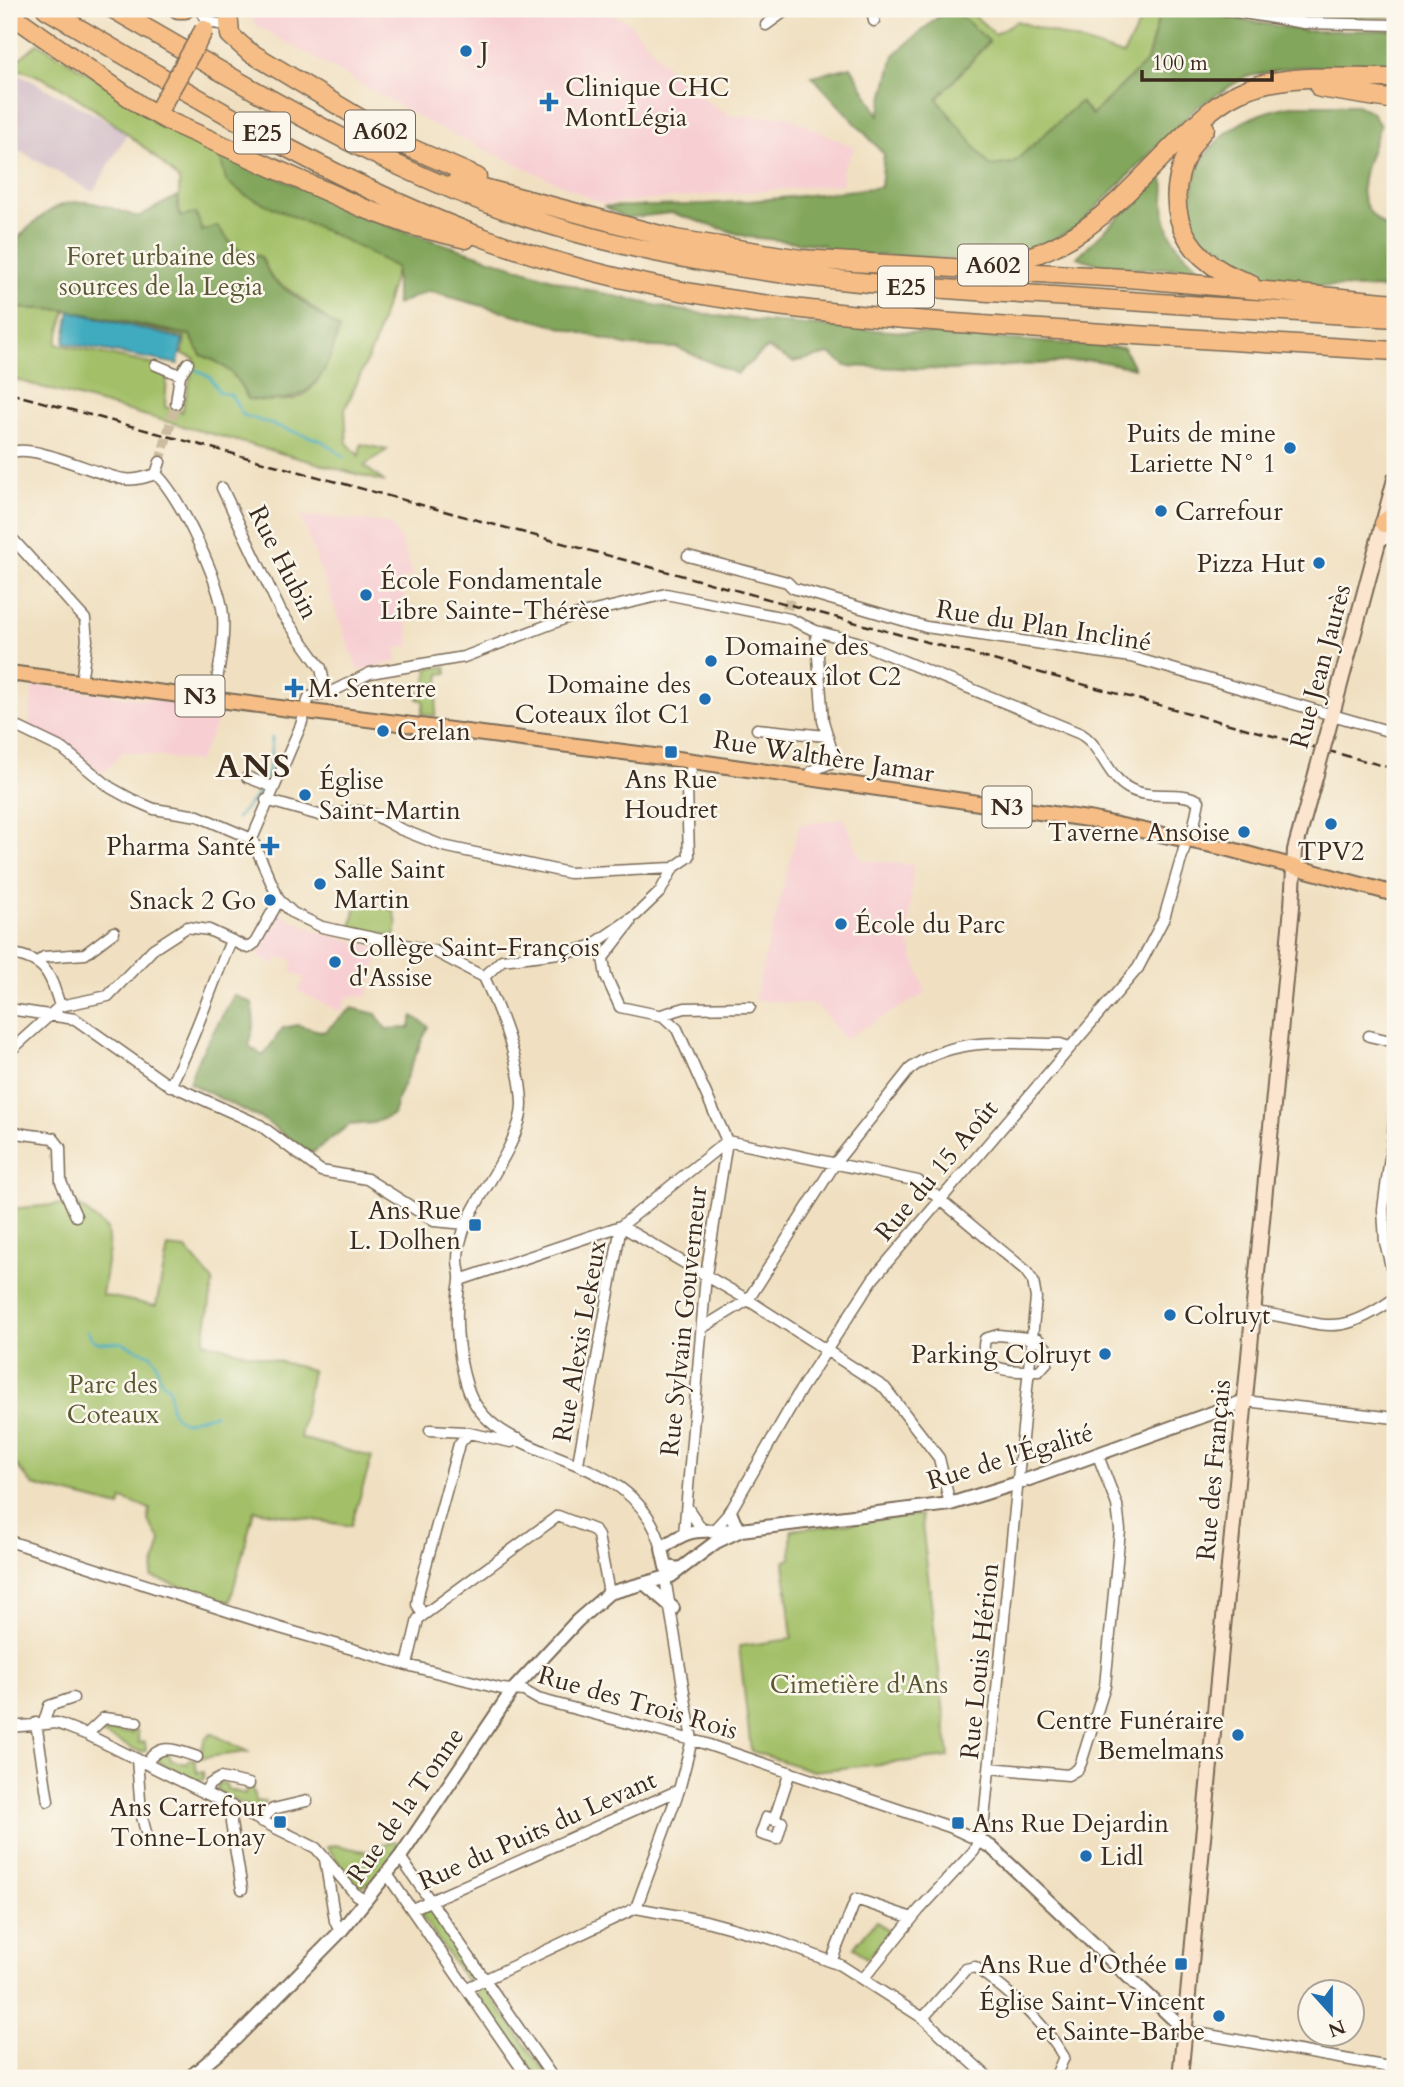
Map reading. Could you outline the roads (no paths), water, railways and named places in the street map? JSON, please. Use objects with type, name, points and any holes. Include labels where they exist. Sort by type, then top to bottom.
[{"type":"highway","name":"E25","points":[[46,9],[309,159],[401,205],[488,239],[628,281],[795,311],[1395,351]]},
{"type":"highway","name":"E25","points":[[113,9],[279,106],[430,180],[579,233],[719,267],[906,287],[1395,318]]},
{"type":"highway","points":[[178,9],[185,9]]},
{"type":"highway","points":[[9,12],[158,111],[363,208],[457,239],[488,239]]},
{"type":"highway","name":"A602","points":[[234,15],[230,35],[235,42],[368,125],[443,163],[555,208],[675,239],[744,251],[813,260],[916,267],[980,267],[1013,262],[1066,243],[1110,210],[1203,116],[1219,104],[1251,88],[1295,79],[1395,78]]},
{"type":"highway","points":[[158,111],[205,20]]},
{"type":"highway","points":[[1301,294],[1231,276],[1204,260],[1195,250],[1181,224],[1176,197],[1176,182],[1186,153],[1206,126],[1232,106],[1265,93],[1314,88],[1395,100]]},
{"type":"highway","points":[[430,180],[448,178],[555,208]]},
{"type":"highway","points":[[916,267],[1140,279],[1395,303]]},
{"type":"main road","name":"Rue Jean Jaurès","points":[[1294,866],[1295,850],[1331,719],[1389,528],[1395,480]]},
{"type":"main road","name":"Rue Walthère Jamar","points":[[9,673],[693,761],[1094,820],[1294,866]]},
{"type":"main road","name":"N3","points":[[1294,866],[1395,894]]},
{"type":"main road","name":"Rue des Français","points":[[1182,2077],[1294,866]]},
{"type":"street","points":[[766,25],[788,9]]},
{"type":"street","points":[[872,9],[874,20]]},
{"type":"street","points":[[1219,9],[1304,23],[1395,25]]},
{"type":"street","points":[[205,20],[218,24],[234,15]]},
{"type":"street","points":[[176,403],[180,375],[188,363]]},
{"type":"street","points":[[156,365],[180,375]]},
{"type":"street","points":[[9,453],[21,450],[124,479],[156,474]]},
{"type":"street","points":[[156,474],[160,462]]},
{"type":"street","points":[[156,474],[168,488],[206,560],[221,604],[223,624],[214,698]]},
{"type":"street","name":"Rue Hubin","points":[[222,488],[281,612],[321,668],[326,693]]},
{"type":"street","points":[[9,535],[85,619],[87,640],[81,682]]},
{"type":"street","name":"Rue du Plan Incliné","points":[[688,556],[787,582],[792,592],[926,627],[1063,649],[1131,656],[1331,719],[1395,733]]},
{"type":"street","points":[[252,839],[266,800],[301,725],[309,697],[326,693],[370,673],[464,657],[584,613],[666,594],[786,613],[816,631],[826,736],[833,762],[816,767],[808,779]]},
{"type":"street","name":"Rue du 15 Août","points":[[710,1534],[730,1512],[825,1350],[873,1279],[1138,968],[1164,918],[1200,807],[1199,801],[1192,798],[1151,796],[1121,783],[1091,742],[1081,734],[857,642],[816,631]]},
{"type":"street","points":[[9,723],[54,744],[131,799],[154,809],[198,816],[252,839],[279,900],[293,913],[322,927],[434,951],[484,977],[513,1058],[522,1106],[511,1141],[466,1224],[459,1249],[460,1280],[456,1295],[462,1368],[467,1389],[483,1417],[519,1439],[606,1476],[624,1491],[658,1534],[673,1608],[692,1740],[679,1790],[636,1908]]},
{"type":"street","points":[[757,729],[826,736]]},
{"type":"street","points":[[266,800],[319,815],[358,811],[371,813],[400,830],[443,846],[569,873],[673,868],[687,861],[691,849],[687,788],[693,761]]},
{"type":"street","points":[[247,777],[273,787]]},
{"type":"street","points":[[673,868],[660,892],[636,915],[603,958],[606,976],[620,1007],[660,1015],[685,1008],[750,1007]]},
{"type":"street","points":[[9,1052],[60,1006],[108,996],[153,949],[187,927],[209,930],[248,948],[255,943],[279,900]]},
{"type":"street","points":[[484,977],[502,960],[575,951],[591,946],[636,915]]},
{"type":"street","points":[[38,962],[44,957],[85,954],[114,932]]},
{"type":"street","points":[[170,1086],[197,1035],[214,979],[231,942]]},
{"type":"street","points":[[9,953],[32,957],[46,969],[60,1006]]},
{"type":"street","points":[[9,1009],[82,1022],[170,1086],[260,1125],[321,1171],[367,1179],[434,1221],[466,1224]]},
{"type":"street","points":[[660,1015],[677,1029],[727,1141]]},
{"type":"street","points":[[1369,1036],[1395,1042]]},
{"type":"street","points":[[702,1328],[748,1300],[836,1162],[910,1069],[929,1055],[960,1045],[1060,1044],[1069,1048]]},
{"type":"street","points":[[1395,1082],[1394,1135],[1383,1209],[1385,1242],[1395,1283]]},
{"type":"street","points":[[9,1132],[53,1138],[60,1147],[61,1182],[76,1216]]},
{"type":"street","points":[[460,1280],[621,1226],[727,1141],[918,1181],[940,1202]]},
{"type":"street","name":"Rue Sylvain Gouverneur","points":[[679,1537],[687,1506],[706,1275],[727,1141]]},
{"type":"street","name":"Rue Louis Hérion","points":[[940,1202],[1025,1269],[1033,1281],[1036,1298],[986,1821],[980,1842]]},
{"type":"street","points":[[621,1226],[748,1300],[885,1388],[939,1458],[950,1504]]},
{"type":"street","name":"Rue Alexis Lekeux","points":[[578,1463],[621,1226]]},
{"type":"street","points":[[1253,1311],[1289,1316],[1315,1326],[1339,1326],[1369,1317],[1395,1298]]},
{"type":"street","points":[[998,1335],[1038,1339],[1048,1350],[1047,1362],[1040,1371],[1027,1371],[997,1368],[986,1362],[982,1353],[985,1339],[998,1335]]},
{"type":"street","points":[[1245,1401],[1395,1418]]},
{"type":"street","name":"Rue de l'Égalité","points":[[665,1578],[680,1569],[710,1534],[950,1504],[1018,1483],[1245,1401]]},
{"type":"street","points":[[430,1430],[469,1433],[510,1442],[519,1439]]},
{"type":"street","points":[[423,1615],[417,1604],[419,1591],[459,1444],[469,1433]]},
{"type":"street","points":[[989,1768],[1068,1775],[1078,1769],[1081,1763],[1105,1686],[1120,1530],[1117,1505],[1097,1453]]},
{"type":"street","points":[[687,1506],[710,1534]]},
{"type":"street","points":[[730,1512],[741,1530]]},
{"type":"street","points":[[407,1665],[418,1619],[558,1516],[594,1530],[598,1536],[609,1593]]},
{"type":"street","points":[[658,1534],[679,1537],[710,1534]]},
{"type":"street","points":[[663,1556],[679,1537]]},
{"type":"street","name":"Rue des Trois Rois","points":[[9,1541],[280,1628],[407,1665],[512,1691],[524,1691],[538,1699],[692,1740],[950,1827],[991,1847],[1186,2031]]},
{"type":"street","points":[[663,1556],[670,1569],[680,1569]]},
{"type":"street","name":"Rue de la Tonne","points":[[189,2078],[235,2039],[340,1932],[400,1857],[512,1691],[577,1621],[609,1593],[665,1578]]},
{"type":"street","points":[[645,1584],[673,1608]]},
{"type":"street","points":[[48,1801],[40,1722],[49,1706],[73,1698]]},
{"type":"street","points":[[87,1734],[104,1718],[137,1722]]},
{"type":"street","points":[[9,1727],[40,1722],[62,1724],[87,1734],[316,1848],[356,1895],[366,1901]]},
{"type":"street","points":[[142,1761],[166,1748],[197,1758]]},
{"type":"street","points":[[142,1761],[141,1813],[149,1844]]},
{"type":"street","points":[[774,1820],[790,1772]]},
{"type":"street","points":[[204,1793],[210,1784],[220,1777],[249,1784]]},
{"type":"street","name":"Rue du Puits du Levant","points":[[412,1909],[679,1790]]},
{"type":"street","points":[[260,1821],[273,1810],[307,1801]]},
{"type":"street","points":[[232,1806],[231,1823],[242,1889]]},
{"type":"street","points":[[863,1979],[912,1918],[980,1842]]},
{"type":"street","points":[[400,1857],[554,2078]]},
{"type":"street","points":[[325,1858],[335,1921],[340,1932]]},
{"type":"street","points":[[387,1874],[528,2078]]},
{"type":"street","points":[[831,1962],[856,1899],[912,1918]]},
{"type":"street","points":[[467,1988],[636,1908],[706,1921],[772,1939],[831,1962],[863,1979],[923,2018],[989,2078]]},
{"type":"street","points":[[923,2018],[966,1969],[975,1967],[1017,1998],[1050,2033],[1064,2057],[1055,2078]]},
{"type":"street","points":[[1186,2031],[1395,2068]]},
{"type":"water","points":[[70,311],[183,339],[178,364],[64,343]]},
{"type":"waterway","points":[[194,369],[210,377],[219,392],[231,395],[243,415],[322,441],[344,457]]},
{"type":"waterway","points":[[265,781],[270,764],[272,738]]},
{"type":"waterway","points":[[237,818],[261,790]]},
{"type":"waterway","points":[[87,1331],[93,1340],[101,1343],[120,1342],[151,1355],[156,1361],[160,1379],[169,1388],[172,1412],[178,1419],[183,1422],[215,1414]]},
{"type":"tunnel","points":[[160,462],[176,403]]},
{"type":"tunnel","points":[[787,609],[791,596]]},
{"type":"railway","points":[[9,393],[1395,769]]},
{"type":"place","name":"J","points":[[466,51]]},
{"type":"place","name":"Clinique CHC MontLégia","points":[[549,102]]},
{"type":"place","name":"Puits de mine Lariette N° 1","points":[[1290,448]]},
{"type":"place","name":"Carrefour","points":[[1161,511]]},
{"type":"place","name":"Pizza Hut","points":[[1319,563]]},
{"type":"place","name":"École Fondamentale Libre Sainte-Thérèse","points":[[366,595]]},
{"type":"place","name":"Domaine des Coteaux îlot C2","points":[[711,661]]},
{"type":"place","name":"M. Senterre","points":[[294,688]]},
{"type":"place","name":"Domaine des Coteaux îlot C1","points":[[705,699]]},
{"type":"place","name":"Crelan","points":[[383,731]]},
{"type":"place","name":"Ans Rue Houdret","points":[[671,752]]},
{"type":"place","name":"Église Saint-Martin","points":[[305,795]]},
{"type":"place","name":"TPV2","points":[[1331,824]]},
{"type":"place","name":"Taverne Ansoise","points":[[1244,832]]},
{"type":"place","name":"Pharma Santé","points":[[270,846]]},
{"type":"place","name":"Salle Saint Martin","points":[[320,884]]},
{"type":"place","name":"Snack 2 Go","points":[[270,900]]},
{"type":"place","name":"École du Parc","points":[[841,924]]},
{"type":"place","name":"Collège Saint-François d'Assise","points":[[335,962]]},
{"type":"place","name":"Ans Rue L. Dolhen","points":[[475,1225]]},
{"type":"place","name":"Colruyt","points":[[1170,1315]]},
{"type":"place","name":"Parking Colruyt","points":[[1105,1354]]},
{"type":"place","name":"Centre Funéraire Bemelmans","points":[[1238,1735]]},
{"type":"place","name":"Ans Carrefour Tonne-Lonay","points":[[280,1822]]},
{"type":"place","name":"Ans Rue Dejardin","points":[[958,1823]]},
{"type":"place","name":"Lidl","points":[[1086,1856]]},
{"type":"place","name":"Ans Rue d'Othée","points":[[1181,1964]]},
{"type":"place","name":"Église Saint-Vincent et Sainte-Barbe","points":[[1219,2016]]},
{"type":"district","name":"ANS","points":[[254,765]]},
{"type":"park label","name":"Foret urbaine des sources de la Legia","points":[[161,271]]},
{"type":"park label","name":"Parc des Coteaux","points":[[113,1399]]},
{"type":"park label","name":"Cimetière d'Ans","points":[[859,1684]]}]
